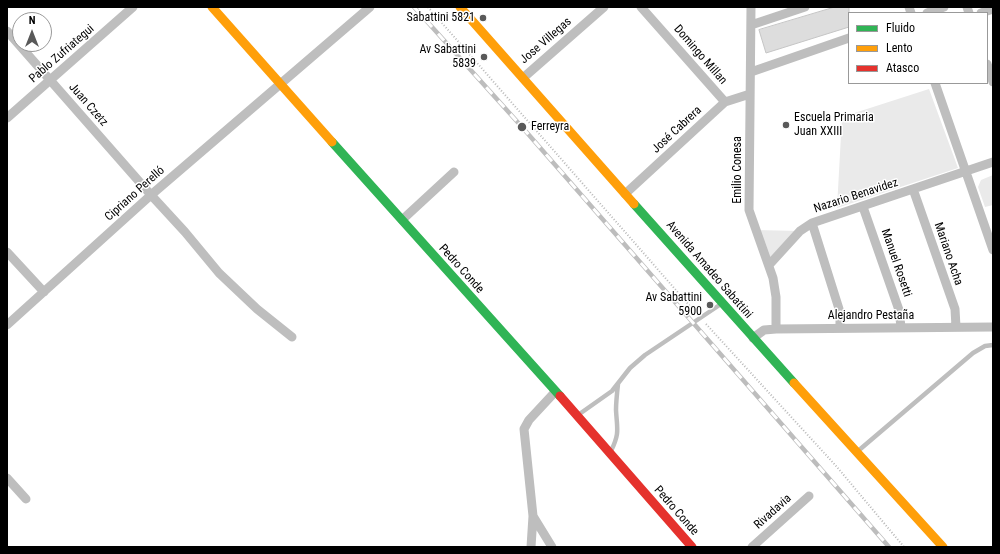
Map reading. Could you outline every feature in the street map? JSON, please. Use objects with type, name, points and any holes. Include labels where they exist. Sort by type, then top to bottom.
[{"type":"main road","name":"Pedro Conde","points":[[212,7],[554,392],[610,452],[692,547]]},
{"type":"main road","name":"Avenida Amadeo Sabattini","points":[[460,7],[722,304],[943,547]]},
{"type":"street","name":"Pablo Zufriategui","points":[[7,118],[133,7]]},
{"type":"street","name":"Cipriano Perelló","points":[[7,325],[151,196],[370,7]]},
{"type":"street","name":"Jose Villegas","points":[[522,78],[604,7]]},
{"type":"street","name":"Domingo Millan","points":[[641,7],[725,102]]},
{"type":"street","name":"Emilio Conesa","points":[[751,7],[749,210],[753,226],[769,265],[776,297],[776,329]]},
{"type":"street","points":[[751,26],[790,10],[805,7]]},
{"type":"street","points":[[930,12],[944,7]]},
{"type":"street","name":"Juan Czetz","points":[[7,30],[151,196],[185,232],[219,273],[256,309],[292,336]]},
{"type":"street","points":[[751,72],[848,38]]},
{"type":"street","points":[[988,67],[993,82]]},
{"type":"street","points":[[935,84],[993,250]]},
{"type":"street","name":"José Cabrera","points":[[625,194],[725,102],[750,94]]},
{"type":"street","name":"Nazario Benavidez","points":[[769,265],[800,231],[812,223],[864,207],[993,162]]},
{"type":"street","points":[[402,220],[454,172]]},
{"type":"street","name":"Mariano Acha","points":[[913,189],[955,309],[956,327]]},
{"type":"street","name":"Manuel Rosetti","points":[[864,207],[899,310],[901,327]]},
{"type":"street","points":[[812,223],[840,312],[840,328]]},
{"type":"street","points":[[7,252],[44,292]]},
{"type":"street","name":"Alejandro Pestaña","points":[[753,338],[764,330],[776,329],[993,327]]},
{"type":"street","points":[[531,547],[533,516],[524,429],[529,420],[554,392]]},
{"type":"street","points":[[7,478],[26,499]]},
{"type":"street","name":"Rivadavia","points":[[752,547],[809,496]]},
{"type":"street","points":[[533,516],[552,547]]},
{"type":"lane","points":[[577,416],[612,391],[630,368],[645,355],[722,304]]},
{"type":"lane","points":[[857,452],[973,353],[985,346],[993,345]]},
{"type":"lane","points":[[610,452],[615,443],[618,426],[616,411],[618,384]]},
{"type":"path","points":[[428,7],[700,318],[837,467],[904,547]]},
{"type":"shaded area","points":[[929,89],[958,168],[837,208],[842,117]]},
{"type":"shaded area","points":[[993,175],[993,205],[985,207],[978,187],[981,180]]},
{"type":"shaded area","points":[[755,230],[800,231],[769,265]]},
{"type":"building","points":[[835,7],[849,7],[848,27],[766,53],[759,30]]},
{"type":"railway","points":[[414,7],[522,127],[889,547]]},
{"type":"traffic: fast","points":[[332,142],[560,396]]},
{"type":"traffic: fast","points":[[634,204],[794,383]]},
{"type":"traffic: slow","points":[[212,7],[332,142]]},
{"type":"traffic: slow","points":[[460,7],[634,204]]},
{"type":"traffic: slow","points":[[794,383],[943,547]]},
{"type":"traffic: jam","points":[[560,396],[692,547]]},
{"type":"place","name":"Sabattini 5821","points":[[483,18]]},
{"type":"place","name":"Av Sabattini 5839","points":[[484,57]]},
{"type":"place","name":"Escuela Primaria Juan XXIII","points":[[786,125]]},
{"type":"place","name":"Ferreyra","points":[[522,127]]},
{"type":"place","name":"Av Sabattini 5900","points":[[710,305]]}]
